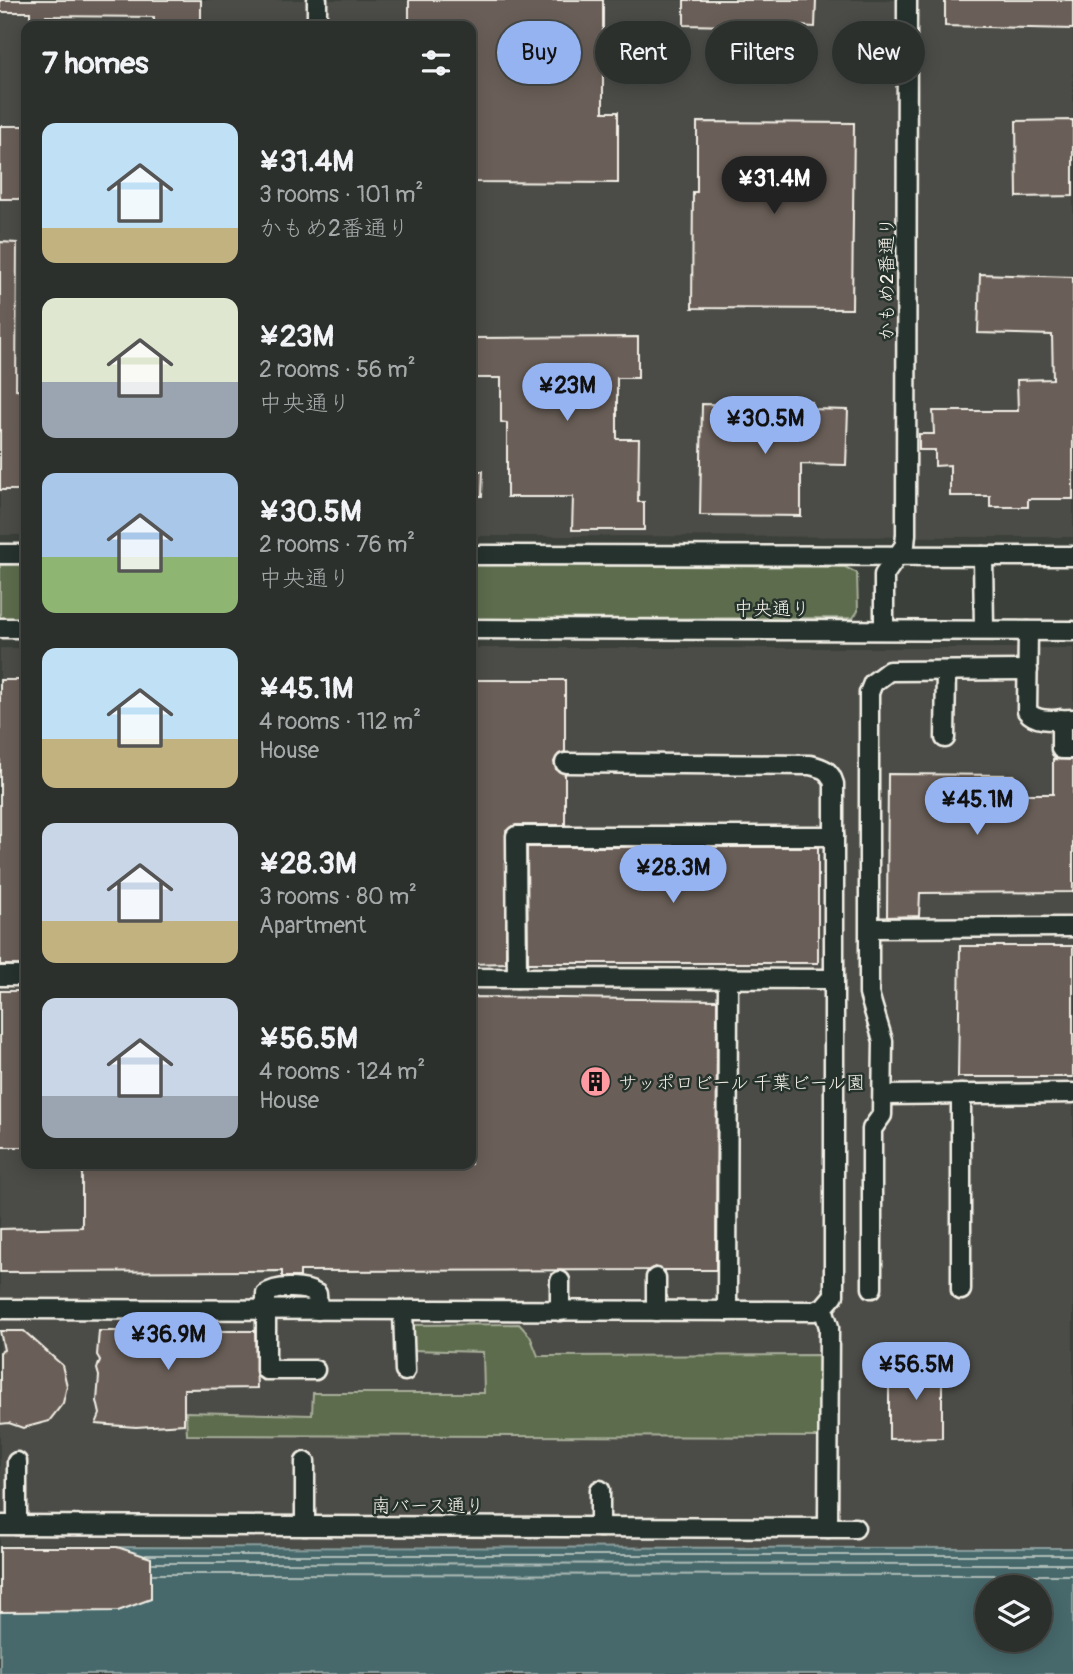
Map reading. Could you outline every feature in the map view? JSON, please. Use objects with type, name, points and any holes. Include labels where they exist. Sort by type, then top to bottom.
[{"type":"street","points":[[317,0],[317,21]]},
{"type":"street","name":"かもめ2番通り","points":[[884,629],[884,575],[905,545],[906,534],[907,0]]},
{"type":"street","points":[[0,554],[21,554]]},
{"type":"street","points":[[476,555],[1073,556]]},
{"type":"street","points":[[983,556],[984,630]]},
{"type":"street","points":[[0,628],[21,628]]},
{"type":"street","name":"中央通り","points":[[476,629],[1073,631]]},
{"type":"street","points":[[1028,631],[1027,711],[1030,715],[1043,719],[1067,719],[1061,749],[1073,749]]},
{"type":"street","points":[[872,1288],[872,1129],[882,1115],[883,1095],[882,1032],[869,994],[869,693],[873,683],[889,671],[1028,670]]},
{"type":"street","points":[[945,738],[946,671]]},
{"type":"street","points":[[0,1309],[814,1311],[823,1308],[834,1295],[832,776],[824,768],[810,765],[565,763]]},
{"type":"street","points":[[517,978],[516,836],[834,836]]},
{"type":"street","points":[[870,928],[1073,927]]},
{"type":"street","points":[[0,976],[21,976]]},
{"type":"street","points":[[476,978],[834,979]]},
{"type":"street","points":[[727,1311],[728,978]]},
{"type":"street","points":[[883,1095],[1073,1093]]},
{"type":"street","points":[[961,1094],[961,1290]]},
{"type":"street","points":[[656,1278],[656,1311]]},
{"type":"street","points":[[560,1280],[560,1311]]},
{"type":"street","points":[[823,1308],[829,1327],[828,1528]]},
{"type":"street","points":[[266,1310],[266,1370],[315,1370]]},
{"type":"street","points":[[403,1311],[405,1371]]},
{"type":"street","points":[[9,1525],[18,1485],[18,1462]]},
{"type":"street","points":[[305,1462],[305,1526]]},
{"type":"street","points":[[600,1490],[600,1527]]},
{"type":"street","name":"南バース通り","points":[[9,1525],[856,1528]]},
{"type":"shaded area","points":[[0,0],[1073,0],[1073,537],[476,536],[476,21],[21,21],[21,535],[0,535]]},
{"type":"shaded area","points":[[0,648],[21,648],[21,1169],[476,1169],[476,648],[1073,648],[1073,1549],[0,1545]]},
{"type":"green space","points":[[0,565],[21,565],[21,618],[0,618]]},
{"type":"green space","points":[[476,565],[845,567],[857,573],[858,611],[853,618],[476,619]]},
{"type":"green space","points":[[519,1324],[530,1336],[538,1356],[819,1355],[820,1437],[187,1435],[186,1412],[312,1415],[313,1393],[484,1393],[483,1352],[411,1350],[411,1325]]},
{"type":"water","points":[[0,1547],[1073,1548],[1073,1674],[0,1674]]},
{"type":"building","points":[[0,0],[201,0],[201,21],[154,21],[154,17],[46,16],[46,21],[30,21],[30,12],[0,12]]},
{"type":"building","points":[[409,0],[603,0],[603,21],[595,21],[595,84],[603,84],[603,112],[618,112],[618,183],[476,182],[476,21],[409,21]]},
{"type":"building","points":[[684,0],[816,0],[815,21],[705,21],[705,25],[691,25],[691,21],[684,21]]},
{"type":"building","points":[[945,0],[1073,0],[1073,29],[945,26]]},
{"type":"building","points":[[1073,120],[1073,196],[1017,197],[1016,121]]},
{"type":"building","points":[[697,122],[854,123],[852,309],[692,308],[693,192],[697,192]]},
{"type":"building","points":[[0,126],[21,126],[21,199],[0,199]]},
{"type":"building","points":[[0,242],[17,243],[16,389],[21,390],[21,490],[0,490]]},
{"type":"building","points":[[980,274],[1073,277],[1073,499],[1028,499],[1028,507],[990,507],[990,496],[950,496],[950,465],[935,466],[935,450],[919,450],[919,434],[934,434],[933,411],[1018,411],[1017,380],[1053,379],[1052,335],[978,333]]},
{"type":"building","points":[[638,337],[638,378],[617,378],[617,439],[639,439],[638,502],[644,502],[644,530],[572,530],[573,497],[507,497],[507,423],[501,422],[501,378],[476,378],[476,338]]},
{"type":"building","points":[[792,401],[812,402],[812,409],[848,410],[846,465],[801,464],[801,516],[700,515],[702,404],[791,406]]},
{"type":"building","points":[[476,471],[483,471],[482,496],[476,496]]},
{"type":"building","points":[[0,680],[21,680],[21,965],[0,965]]},
{"type":"building","points":[[476,680],[565,680],[565,752],[559,754],[554,762],[556,769],[565,774],[565,825],[516,825],[506,831],[506,963],[476,964]]},
{"type":"building","points":[[1053,759],[1073,760],[1073,892],[920,893],[919,916],[887,917],[888,774],[1014,775],[1014,794],[1053,794]]},
{"type":"building","points":[[527,847],[818,847],[818,963],[528,963]]},
{"type":"building","points":[[960,946],[1073,946],[1073,1077],[958,1077]]},
{"type":"building","points":[[0,991],[21,991],[21,1147],[0,1147]]},
{"type":"building","name":"サッポロビール 千葉ビール園","points":[[476,997],[717,1000],[716,1270],[663,1270],[655,1267],[649,1270],[300,1271],[300,1277],[282,1277],[282,1271],[0,1272],[0,1229],[82,1227],[82,1169],[476,1169]]},
{"type":"building","points":[[0,1331],[24,1331],[62,1365],[67,1386],[63,1403],[49,1421],[23,1428],[9,1423],[0,1424],[0,1352],[4,1350]]},
{"type":"building","points":[[99,1331],[255,1331],[257,1388],[184,1389],[184,1424],[136,1427],[96,1424],[100,1414],[97,1401]]},
{"type":"building","points":[[942,1366],[942,1438],[889,1439],[889,1367]]},
{"type":"building","points":[[0,1547],[117,1547],[151,1558],[151,1599],[118,1611],[0,1612]]},
{"type":"place","name":"サッポロビール 千葉ビール園","points":[[595,1082]]}]
